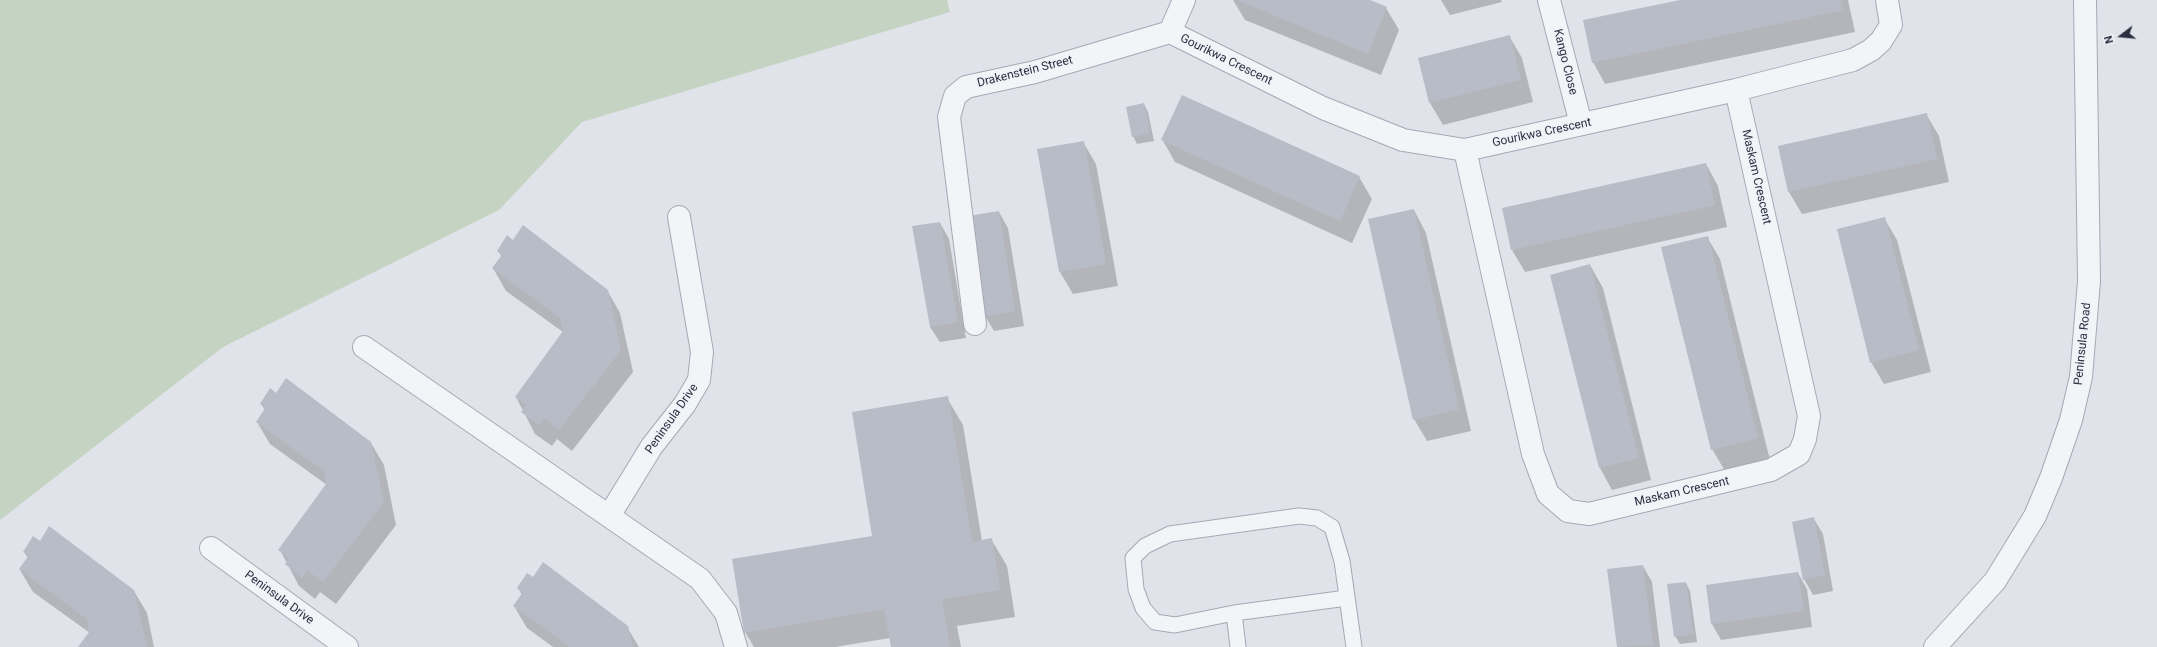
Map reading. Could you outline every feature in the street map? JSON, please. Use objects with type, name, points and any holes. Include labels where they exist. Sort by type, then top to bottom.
[{"type":"street","points":[[1170,32],[1184,0]]},
{"type":"street","name":"Kango Close","points":[[1549,0],[1581,124]]},
{"type":"street","name":"Gourikwa Crescent","points":[[1170,32],[1330,111],[1403,140],[1465,150],[1736,90],[1852,60],[1871,50],[1881,41],[1891,24],[1886,0]]},
{"type":"street","name":"Peninsula Road","points":[[1935,647],[1995,581],[2035,516],[2071,420],[2081,377],[2089,281],[2085,0]]},
{"type":"street","name":"Drakenstein Street","points":[[975,324],[949,117],[955,96],[966,87],[1035,72],[1170,32]]},
{"type":"street","name":"Maskam Crescent","points":[[1465,150],[1533,454],[1548,494],[1568,511],[1589,514],[1771,470],[1799,454],[1805,439],[1809,416],[1736,90]]},
{"type":"street","name":"Peninsula Drive","points":[[609,516],[652,446],[685,404],[699,380],[702,352],[679,217]]},
{"type":"street","points":[[364,347],[700,579],[726,613],[736,647]]},
{"type":"street","name":"Peninsula Drive","points":[[211,548],[347,647]]},
{"type":"lane","points":[[1347,598],[1234,613],[1175,625],[1155,622],[1143,608],[1136,589],[1134,558],[1145,546],[1170,534],[1298,516],[1318,518],[1332,527],[1342,561],[1354,647]]},
{"type":"lane","points":[[1234,613],[1238,647]]},
{"type":"green space","points":[[0,0],[947,0],[950,12],[582,122],[499,210],[223,347],[0,520]]},
{"type":"building","points":[[1237,0],[1370,0],[1387,7],[1368,54]]},
{"type":"building","points":[[1680,0],[1841,0],[1843,10],[1592,63],[1583,20]]},
{"type":"building","points":[[1510,35],[1521,80],[1429,103],[1418,58]]},
{"type":"building","points":[[1182,95],[1360,176],[1340,221],[1161,140]]},
{"type":"building","points":[[1144,103],[1150,133],[1132,137],[1126,107]]},
{"type":"building","points":[[1927,113],[1937,159],[1788,192],[1778,146]]},
{"type":"building","points":[[1084,141],[1106,264],[1059,272],[1037,149]]},
{"type":"building","points":[[1706,163],[1715,205],[1511,250],[1502,208]]},
{"type":"building","points":[[1414,209],[1459,409],[1413,420],[1368,219]]},
{"type":"building","points":[[999,211],[1015,311],[984,316],[968,216]]},
{"type":"building","points":[[1885,217],[1919,350],[1870,363],[1837,229]]},
{"type":"building","points":[[940,222],[958,322],[930,327],[912,226]]},
{"type":"building","points":[[523,225],[608,290],[621,350],[559,430],[544,418],[539,425],[521,412],[526,405],[515,397],[563,331],[560,318],[492,268],[502,255],[497,251],[507,235],[513,240]]},
{"type":"building","points":[[1708,236],[1758,438],[1711,450],[1661,247]]},
{"type":"building","points":[[1590,264],[1639,458],[1599,468],[1550,275]]},
{"type":"building","points":[[286,378],[371,442],[384,502],[323,582],[307,570],[302,578],[285,564],[289,558],[278,550],[326,484],[324,471],[256,422],[266,407],[260,404],[270,388],[276,393]]},
{"type":"building","points":[[948,396],[972,542],[992,538],[1000,590],[942,599],[950,647],[891,647],[884,609],[744,633],[732,559],[872,536],[852,412]]},
{"type":"building","points":[[1814,517],[1825,575],[1803,580],[1792,522]]},
{"type":"building","points":[[49,526],[134,590],[147,647],[78,647],[89,632],[87,619],[19,569],[29,555],[23,552],[33,536],[40,541]]},
{"type":"building","points":[[543,562],[628,626],[633,647],[570,647],[513,606],[523,592],[517,588],[527,573],[533,577]]},
{"type":"building","points":[[1643,565],[1653,645],[1617,647],[1607,569]]},
{"type":"building","points":[[1798,572],[1804,611],[1711,624],[1706,585]]},
{"type":"building","points":[[1686,582],[1693,634],[1674,637],[1667,584]]}]
